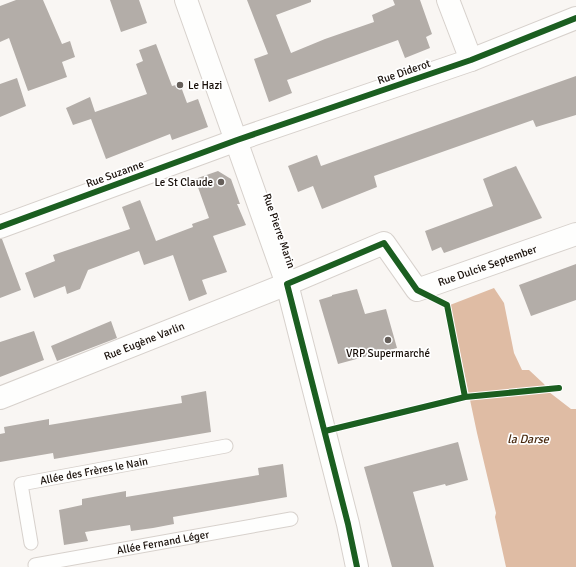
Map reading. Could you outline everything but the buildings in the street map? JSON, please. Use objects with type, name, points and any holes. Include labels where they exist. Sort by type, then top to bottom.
[{"type":"street","name":"Rue Pierre Marin","points":[[186,0],[287,284],[348,524],[357,567]]},
{"type":"street","points":[[448,0],[471,60]]},
{"type":"street","name":"Rue Diderot","points":[[237,140],[471,60],[576,18]]},
{"type":"street","name":"Rue Suzanne","points":[[0,227],[237,140]]},
{"type":"street","name":"Rue Dulcie September","points":[[287,284],[384,243],[417,290],[576,234]]},
{"type":"street","name":"Rue Eugène Varlin","points":[[0,398],[287,284]]},
{"type":"lane","name":"Allée des Frères le Nain","points":[[31,543],[21,484],[226,446]]},
{"type":"lane","name":"Allée Fernand Léger","points":[[35,565],[290,519]]},
{"type":"lane","points":[[347,567],[348,524]]},
{"type":"water","name":"la Darse","points":[[494,288],[504,303],[514,353],[522,370],[529,370],[544,384],[549,392],[571,409],[576,409],[576,567],[506,567],[495,517],[496,513],[477,433],[450,305]]},
{"type":"cycle path","points":[[0,227],[237,140],[471,60],[576,18]]},
{"type":"cycle path","points":[[357,567],[348,524],[287,284],[384,243],[417,290],[447,305],[465,397]]},
{"type":"cycle path","points":[[325,431],[465,397],[559,388]]},
{"type":"place","name":"Le Hazi","points":[[180,85]]},
{"type":"place","name":"Le St Claude","points":[[221,182]]},
{"type":"place","name":"VRP Supermarché","points":[[388,340]]}]
